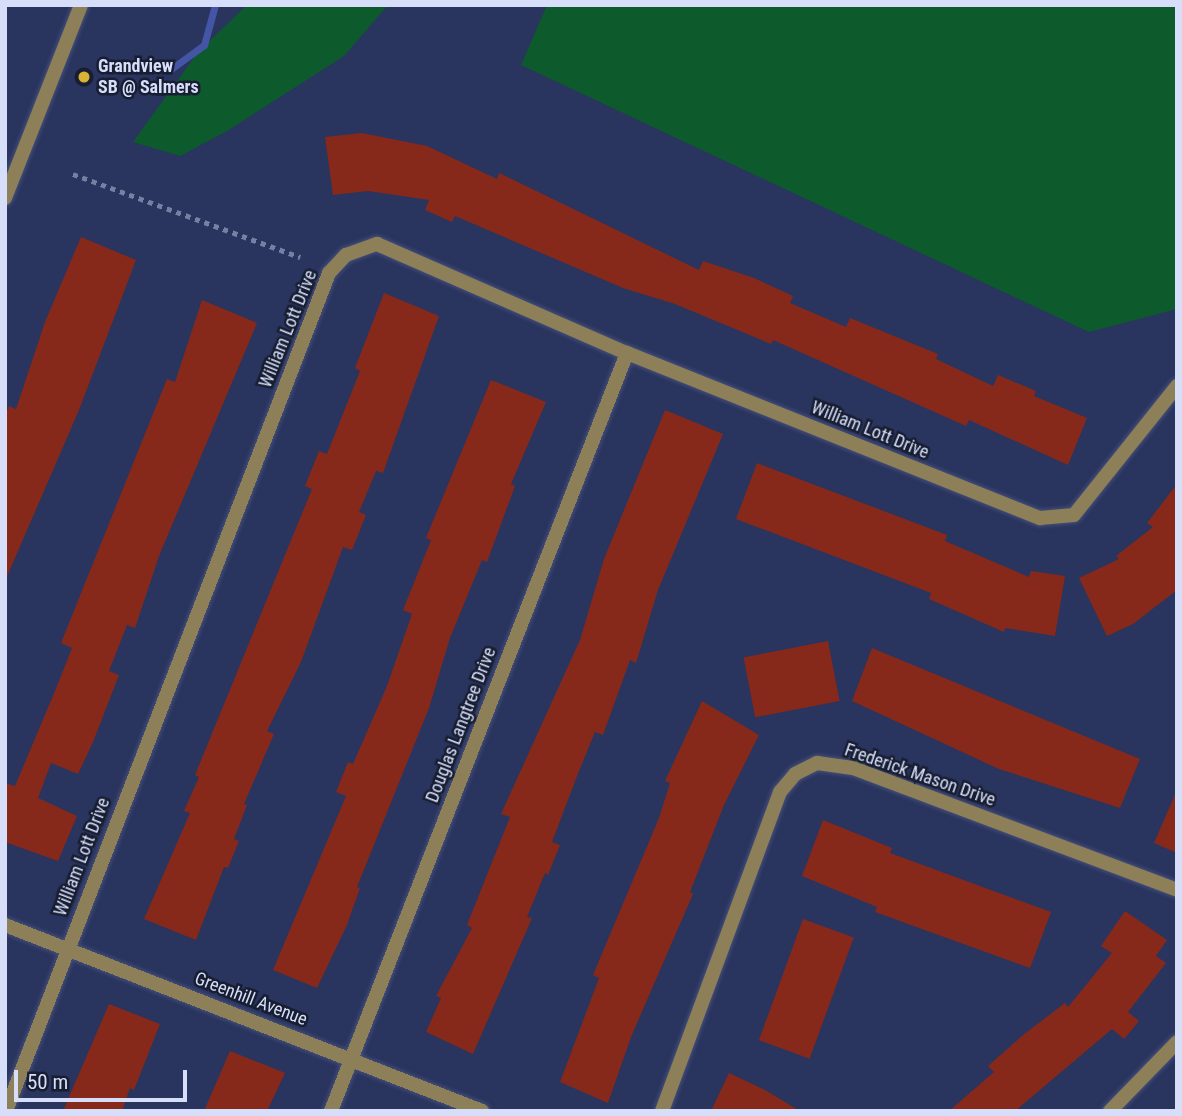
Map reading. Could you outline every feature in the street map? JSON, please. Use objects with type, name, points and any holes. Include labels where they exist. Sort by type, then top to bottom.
[{"type":"street","points":[[5,198],[81,5]]},
{"type":"street","name":"William Lott Drive","points":[[6,1111],[329,273],[346,255],[377,244],[627,353],[1040,519],[1074,515],[1177,386]]},
{"type":"street","name":"Douglas Langtree Drive","points":[[331,1111],[627,353]]},
{"type":"street","name":"Frederick Mason Drive","points":[[662,1111],[780,792],[795,774],[817,763],[853,768],[1177,890]]},
{"type":"street","name":"Greenhill Avenue","points":[[5,925],[482,1111]]},
{"type":"street","points":[[1110,1111],[1177,1042]]},
{"type":"path","points":[[73,174],[300,257]]},
{"type":"green space","points":[[247,5],[388,5],[344,56],[227,131],[180,156],[133,142],[198,52]]},
{"type":"green space","points":[[547,5],[1177,5],[1177,309],[1089,332],[521,65]]},
{"type":"building","points":[[362,133],[427,146],[497,179],[499,173],[699,270],[703,261],[754,278],[793,296],[790,303],[846,327],[850,318],[938,354],[936,359],[993,386],[998,375],[1036,391],[1034,396],[1087,418],[1068,465],[969,420],[966,426],[773,340],[771,344],[675,304],[623,288],[455,216],[452,222],[425,210],[429,200],[368,191],[333,195],[325,137]]},
{"type":"building","points":[[81,237],[136,260],[79,410],[5,581],[5,416],[9,406],[16,409],[45,322]]},
{"type":"building","points":[[384,293],[439,316],[383,473],[376,471],[359,512],[366,515],[352,550],[343,547],[301,662],[267,731],[274,734],[244,804],[247,805],[234,839],[239,841],[228,868],[224,867],[196,940],[144,919],[190,813],[184,811],[199,777],[195,775],[312,489],[305,486],[319,451],[327,454],[360,371],[355,368]]},
{"type":"building","points":[[202,300],[257,323],[159,556],[135,628],[127,625],[109,671],[119,675],[93,742],[78,774],[51,763],[38,798],[77,816],[58,861],[5,842],[5,783],[15,786],[55,691],[72,648],[61,643],[167,379],[175,382]]},
{"type":"building","points":[[491,380],[546,402],[511,484],[515,486],[487,562],[482,560],[450,638],[429,708],[357,887],[360,888],[347,925],[317,988],[273,970],[346,796],[336,792],[348,762],[353,764],[387,686],[412,614],[403,610],[431,540],[426,538]]},
{"type":"building","points":[[665,410],[723,434],[658,590],[636,663],[630,660],[603,735],[595,732],[579,771],[552,842],[560,845],[548,875],[545,873],[527,917],[532,918],[473,1054],[426,1032],[441,998],[436,996],[472,928],[467,925],[510,817],[501,814],[580,640],[604,559]]},
{"type":"building","points":[[757,463],[947,535],[945,541],[1029,577],[1031,571],[1065,576],[1055,636],[1005,628],[1004,632],[929,599],[931,593],[736,519]]},
{"type":"building","points":[[1177,484],[1177,590],[1133,624],[1107,636],[1079,578],[1119,559],[1116,556],[1153,527],[1147,523]]},
{"type":"building","points":[[828,641],[840,701],[755,717],[744,657]]},
{"type":"building","points":[[872,648],[1140,759],[1120,808],[999,769],[852,701]]},
{"type":"building","points":[[702,701],[759,735],[724,805],[690,892],[693,894],[631,1037],[608,1103],[560,1082],[599,978],[593,975],[659,818],[670,783],[665,781]]},
{"type":"building","points":[[1177,790],[1177,853],[1154,843]]},
{"type":"building","points":[[823,820],[892,848],[890,853],[1051,912],[1030,968],[875,912],[877,907],[802,876]]},
{"type":"building","points":[[1125,911],[1167,940],[1156,956],[1166,963],[1128,1012],[1139,1021],[1124,1039],[1112,1029],[1015,1111],[949,1111],[994,1072],[988,1066],[1023,1035],[1065,1003],[1068,1007],[1112,953],[1101,946]]},
{"type":"building","points":[[803,919],[854,937],[810,1059],[759,1040]]},
{"type":"building","points":[[109,1004],[160,1024],[134,1090],[130,1088],[122,1111],[63,1111]]},
{"type":"building","points":[[230,1051],[285,1073],[267,1111],[204,1111]]},
{"type":"building","points":[[729,1073],[765,1090],[800,1111],[711,1111]]},
{"type":"waterway","points":[[151,68],[171,69],[204,45],[215,5]]},
{"type":"place","name":"Grandview SB @ Salmers","points":[[84,77]]}]
